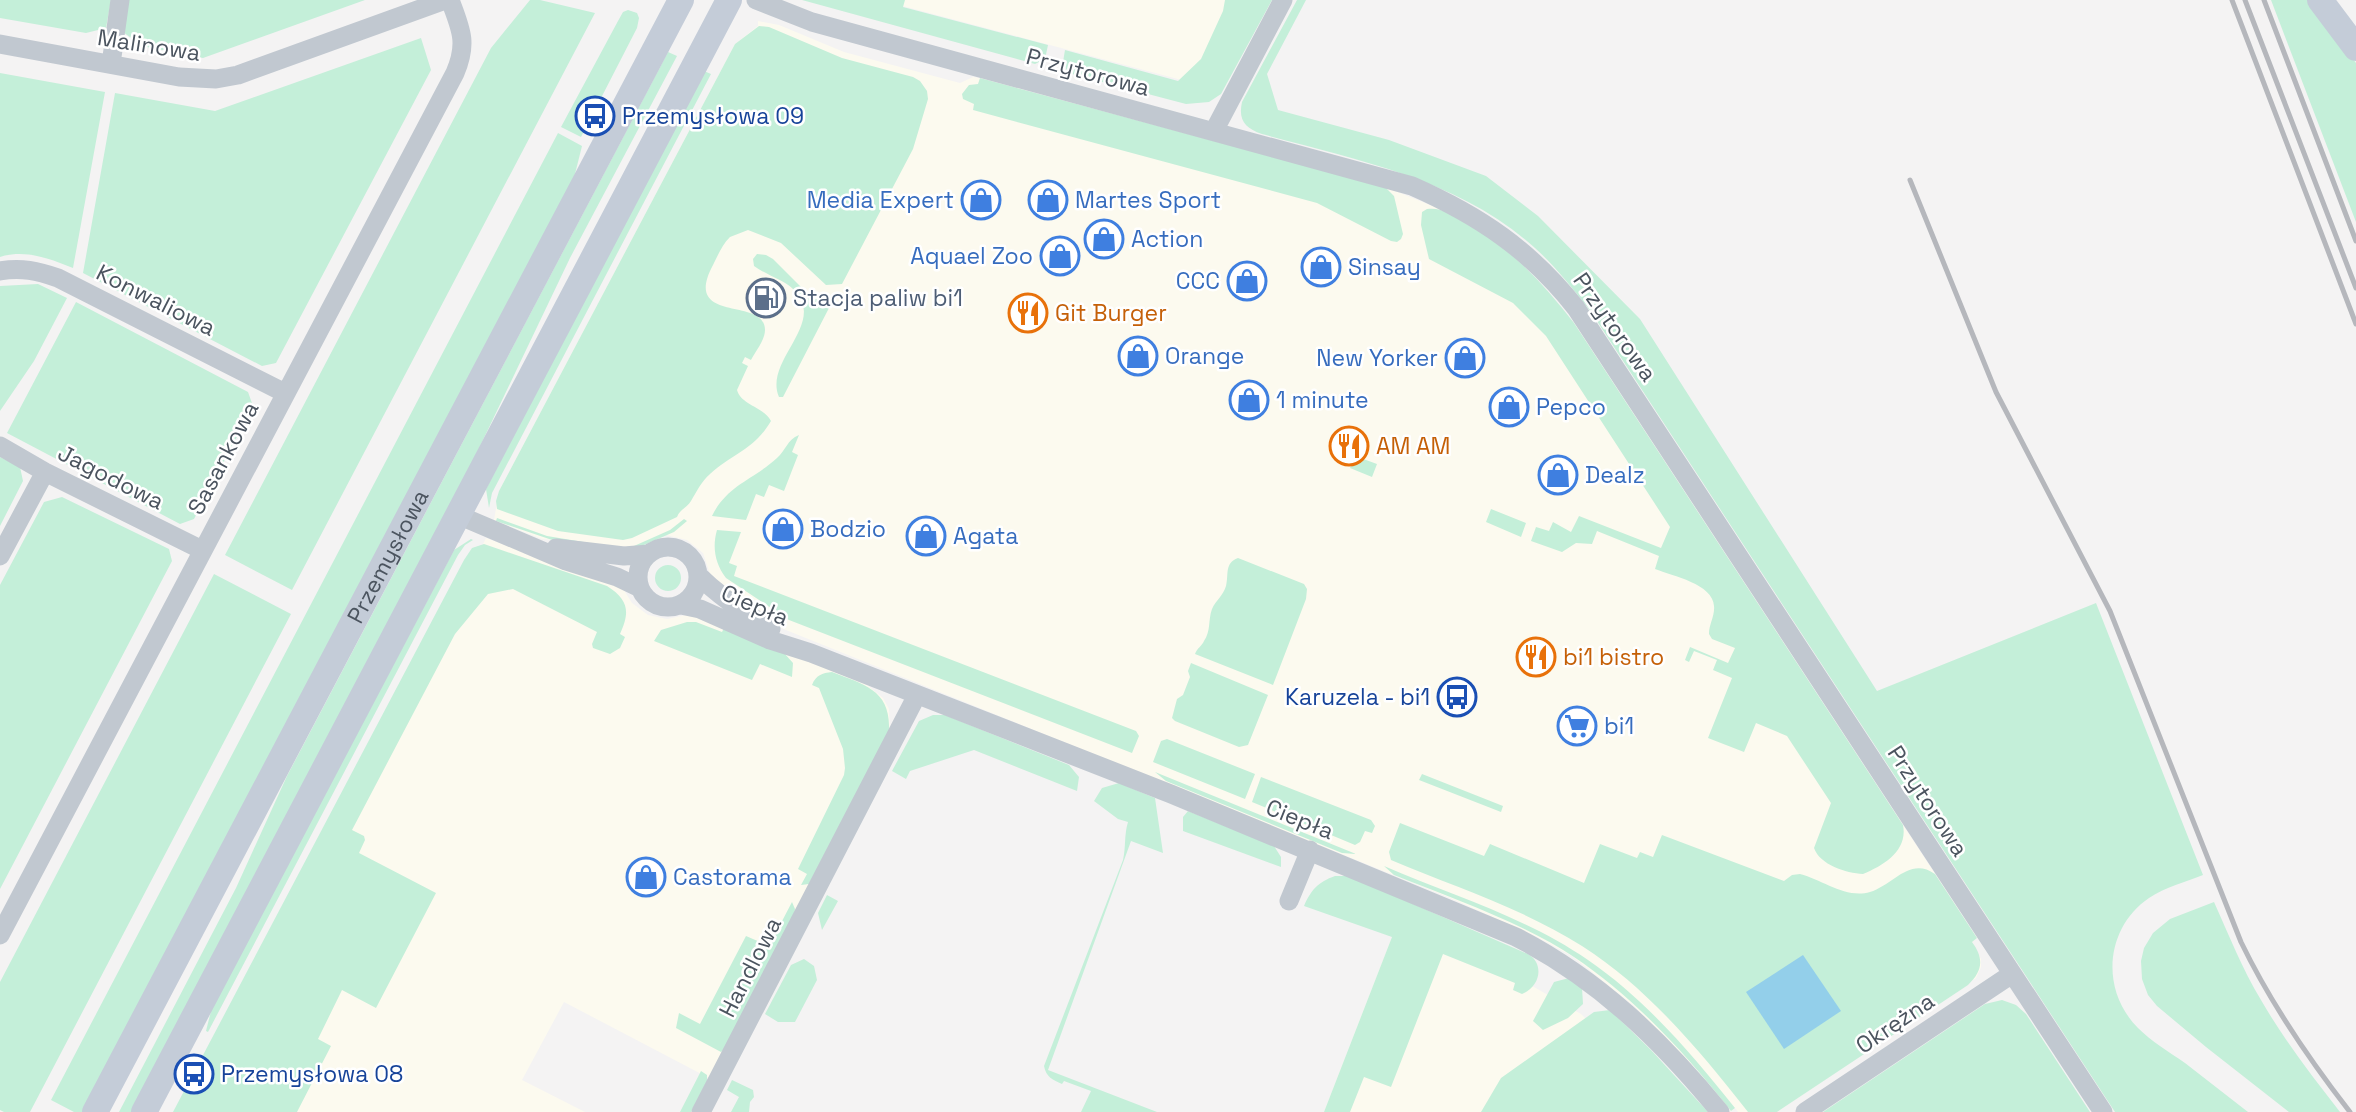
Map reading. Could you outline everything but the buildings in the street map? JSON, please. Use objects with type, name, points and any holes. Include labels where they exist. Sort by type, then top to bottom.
[{"type":"main road","name":"Przemysłowa","points":[[95,1112],[681,0]]},
{"type":"main road","name":"Przemysłowa","points":[[144,1112],[729,0]]},
{"type":"main road","points":[[2320,0],[2327,13],[2356,48]]},
{"type":"street","points":[[111,64],[120,0]]},
{"type":"street","name":"Malinowa","points":[[0,44],[178,77],[216,79],[238,75],[448,0]]},
{"type":"street","name":"Sasankowa","points":[[0,934],[462,56],[460,27],[448,0]]},
{"type":"street","points":[[1214,131],[1283,0]]},
{"type":"street","name":"Przytorowa","points":[[758,1],[812,22],[1384,177],[1442,199],[1507,238],[1548,275],[1582,318],[2102,1112]]},
{"type":"street","name":"Konwaliowa","points":[[0,271],[24,269],[40,271],[58,278],[285,393]]},
{"type":"street","name":"Jagodowa","points":[[0,446],[45,472],[202,550]]},
{"type":"street","points":[[0,556],[45,472]]},
{"type":"street","name":"Ciepła","points":[[458,515],[566,561],[617,577],[640,588],[655,604],[700,609],[770,640],[811,653],[1310,850],[1516,937],[1570,968],[1611,999],[1690,1076],[1720,1112]]},
{"type":"street","name":"Ciepła","points":[[531,544],[624,556],[649,554],[666,547],[684,551],[691,557],[698,575],[713,590],[811,653]]},
{"type":"street","points":[[640,588],[639,570],[649,554]]},
{"type":"street","name":"Ciepła","points":[[681,605],[694,592],[698,575]]},
{"type":"street","name":"Handlowa","points":[[702,1112],[917,695]]},
{"type":"street","points":[[1289,901],[1310,850]]},
{"type":"street","name":"Okrężna","points":[[1805,1112],[2012,974]]},
{"type":"shaded area","points":[[880,0],[1261,0],[1189,82]]},
{"type":"shaded area","points":[[758,21],[779,25],[844,52],[960,83],[973,77],[980,78],[1385,187],[1440,209],[1574,323],[1977,938],[1972,942],[1981,959],[1976,978],[1777,1112],[1738,1112],[1735,1108],[1731,1111],[1697,1070],[1634,1006],[1572,956],[1535,936],[1448,897],[781,628],[763,618],[710,574],[703,553],[687,540],[666,535],[637,548],[542,539],[494,520],[499,491],[735,44],[758,26]]},
{"type":"shaded area","name":"Castorama","points":[[486,538],[622,587],[632,603],[648,615],[667,619],[691,614],[867,685],[883,698],[889,709],[890,731],[709,1078],[564,1002],[522,1080],[585,1112],[202,1112]]},
{"type":"shaded area","points":[[1396,927],[1492,963],[1581,1014],[1680,1112],[1324,1112]]},
{"type":"green space","points":[[0,0],[111,0],[106,28],[86,33],[0,18]]},
{"type":"green space","points":[[129,0],[365,0],[203,58],[142,46],[123,32]]},
{"type":"green space","points":[[530,0],[595,13],[292,590],[225,555],[491,48]]},
{"type":"green space","points":[[802,0],[905,0],[903,7],[1048,45],[1045,59],[1035,64]]},
{"type":"green space","points":[[1225,0],[1272,0],[1221,94],[1209,102],[1186,104],[1068,73],[1063,62],[1065,50],[1178,81],[1201,59],[1223,11]]},
{"type":"green space","points":[[1297,0],[1306,0],[1267,74],[1278,110],[1389,140],[1486,176],[1538,216],[1640,319],[1877,691],[2096,603],[2203,875],[2155,894],[2134,911],[2123,926],[2116,942],[2113,960],[2113,978],[2118,996],[2126,1013],[2143,1033],[2248,1112],[2115,1112],[1591,312],[1543,255],[1505,224],[1440,188],[1370,163],[1262,134],[1244,122],[1241,114],[1242,102]]},
{"type":"green space","points":[[2271,0],[2308,0],[2356,63],[2356,222]]},
{"type":"green space","points":[[628,10],[637,13],[637,28],[581,137],[561,127],[623,12]]},
{"type":"green space","points":[[759,26],[769,27],[842,58],[913,77],[920,81],[927,91],[928,99],[913,149],[842,284],[826,285],[781,243],[748,230],[730,237],[713,265],[706,284],[708,296],[715,303],[752,314],[761,320],[765,330],[762,342],[751,360],[745,357],[742,363],[748,366],[737,390],[743,399],[763,412],[771,421],[758,439],[707,477],[677,517],[632,538],[623,540],[558,531],[497,509],[499,491],[735,44]]},
{"type":"green space","points":[[421,38],[431,70],[276,363],[262,366],[83,273],[115,93],[215,111]]},
{"type":"green space","points":[[668,52],[677,56],[570,258],[471,465],[132,1112],[119,1112],[236,888],[287,776]]},
{"type":"green space","points":[[704,71],[711,74],[492,493],[489,508],[486,489]]},
{"type":"green space","points":[[0,73],[105,92],[73,268],[47,258],[28,255],[0,257]]},
{"type":"green space","points":[[980,78],[1385,187],[1394,196],[1403,234],[1397,242],[1391,241],[1317,203],[973,110],[974,104],[963,99],[962,94],[969,85],[978,84]]},
{"type":"green space","points":[[558,133],[582,146],[574,178],[83,1112],[74,1112],[51,1100]]},
{"type":"green space","points":[[1427,209],[1445,212],[1494,241],[1537,279],[1574,323],[1903,825],[1902,842],[1887,861],[1863,874],[1834,867],[1817,854],[1814,848],[1831,803],[1787,736],[1756,723],[1744,752],[1708,738],[1732,678],[1713,670],[1717,660],[1694,651],[1689,662],[1685,660],[1690,647],[1728,663],[1735,648],[1712,639],[1709,634],[1714,606],[1707,592],[1691,582],[1655,569],[1659,556],[1597,531],[1592,544],[1576,543],[1562,552],[1531,541],[1536,527],[1549,531],[1553,522],[1571,532],[1579,516],[1661,548],[1670,527],[1546,336],[1513,303],[1429,259],[1421,225],[1422,212]]},
{"type":"green space","points":[[757,254],[773,259],[811,297],[827,304],[829,308],[783,397],[779,397],[776,383],[800,328],[804,315],[802,302],[789,286],[754,266],[753,259]]},
{"type":"green space","points":[[38,284],[67,298],[34,361],[0,411],[0,286]]},
{"type":"green space","points":[[76,302],[248,392],[253,406],[194,519],[180,524],[7,433]]},
{"type":"green space","points":[[799,435],[792,452],[798,455],[784,491],[769,485],[764,497],[756,494],[746,520],[712,516],[725,497],[768,466]]},
{"type":"green space","points":[[1355,456],[1377,464],[1372,477],[1350,468]]},
{"type":"green space","points":[[0,457],[20,467],[23,481],[0,526]]},
{"type":"green space","points":[[62,497],[169,549],[172,561],[0,889],[0,585],[44,502]]},
{"type":"green space","points":[[1491,509],[1526,523],[1521,537],[1486,522]]},
{"type":"green space","points":[[497,518],[547,536],[620,548],[634,546],[670,530],[684,519],[687,521],[674,532],[630,551],[623,551],[558,542],[496,521]]},
{"type":"green space","points":[[717,530],[741,532],[729,563],[737,566],[734,576],[1136,731],[1139,736],[1132,753],[789,620],[726,578],[716,555]]},
{"type":"green space","points":[[473,540],[465,545],[458,555],[208,1032],[206,1031],[212,1007],[454,550]]},
{"type":"green space","points":[[484,544],[607,586],[614,591],[620,596],[626,613],[620,634],[625,637],[620,648],[610,654],[593,648],[597,632],[513,589],[488,594],[455,634],[352,830],[364,836],[359,853],[436,893],[376,1008],[342,990],[318,1039],[331,1046],[297,1112],[173,1112],[464,560],[472,548]]},
{"type":"green space","points":[[1238,558],[1304,584],[1307,589],[1306,599],[1273,685],[1195,654],[1206,637],[1212,609],[1225,589],[1229,566]]},
{"type":"green space","points":[[668,565],[677,569],[681,578],[677,587],[668,591],[659,587],[655,578],[659,569]]},
{"type":"green space","points":[[214,574],[291,614],[30,1112],[4,1112],[0,1110],[0,982]]},
{"type":"green space","points":[[696,622],[722,632],[725,626],[784,653],[793,663],[792,677],[760,664],[752,680],[654,641],[661,630]]},
{"type":"green space","points":[[1191,663],[1268,695],[1248,745],[1239,747],[1172,718],[1177,699],[1183,695],[1190,677],[1188,671]]},
{"type":"green space","points":[[832,672],[865,686],[881,698],[886,706],[889,731],[809,884],[801,885],[807,874],[798,869],[844,775],[843,749],[819,688],[812,685],[820,675]]},
{"type":"green space","points":[[933,715],[945,715],[1069,765],[1079,777],[1077,791],[974,750],[910,771],[906,779],[892,771],[919,721]]},
{"type":"green space","points":[[1167,739],[1255,774],[1245,799],[1153,762],[1161,741]]},
{"type":"green space","points":[[1155,772],[1356,854],[1342,853],[1166,781]]},
{"type":"green space","points":[[1422,774],[1503,806],[1501,812],[1419,780]]},
{"type":"green space","points":[[1261,777],[1371,820],[1375,826],[1372,833],[1365,831],[1360,842],[1355,845],[1252,802]]},
{"type":"green space","points":[[1119,783],[1155,798],[1163,853],[1131,841],[1048,1070],[1157,1112],[1081,1112],[1091,1091],[1064,1081],[1062,1084],[1056,1081],[1048,1075],[1044,1066],[1123,860],[1128,822],[1118,819],[1094,801],[1102,788]]},
{"type":"green space","points":[[1188,811],[1274,846],[1281,857],[1281,867],[1183,831],[1183,817]]},
{"type":"green space","points":[[1400,823],[1484,856],[1490,844],[1584,883],[1600,844],[1637,858],[1640,852],[1653,857],[1662,835],[1784,881],[1792,875],[1800,874],[1852,893],[1870,892],[1910,870],[1926,869],[1935,874],[1977,938],[1972,942],[1979,954],[1979,969],[1968,985],[1777,1112],[1748,1112],[1711,1066],[1651,1001],[1582,946],[1536,920],[1391,860],[1389,852]]},
{"type":"green space","points":[[1384,866],[1514,919],[1540,931],[1588,960],[1629,992],[1667,1028],[1735,1108],[1731,1111],[1678,1048],[1639,1009],[1574,957],[1533,933],[1394,875]]},
{"type":"green space","points":[[1335,876],[1349,876],[1528,954],[1537,963],[1538,969],[1533,986],[1522,994],[1513,990],[1515,983],[1443,954],[1391,1087],[1364,1077],[1350,1112],[1324,1112],[1392,937],[1304,906],[1316,887]]},
{"type":"green space","points":[[827,895],[838,901],[822,930],[818,913]]},
{"type":"green space","points":[[792,902],[794,916],[724,1049],[721,1052],[676,1028],[679,1013],[700,1024],[746,936],[769,946]]},
{"type":"green space","points":[[2214,902],[2236,952],[2270,1015],[2340,1112],[2289,1112],[2206,1047],[2157,1006],[2148,995],[2142,979],[2141,961],[2144,948],[2153,933],[2170,919]]},
{"type":"green space","points":[[804,959],[814,966],[817,980],[795,1022],[778,1022],[765,1014],[791,965]]},
{"type":"green space","points":[[1569,978],[1582,988],[1583,1004],[1568,1018],[1543,1030],[1533,1021],[1554,982]]},
{"type":"green space","points":[[2002,1000],[2016,1005],[2026,1014],[2090,1112],[1823,1112],[1985,1004]]},
{"type":"green space","points":[[1610,1010],[1708,1112],[1481,1112],[1501,1078],[1594,1012]]},
{"type":"green space","points":[[701,1071],[707,1075],[707,1081],[691,1112],[680,1112]]},
{"type":"green space","points":[[732,1080],[753,1090],[754,1097],[750,1102],[749,1112],[731,1112],[739,1097],[727,1090]]},
{"type":"water","points":[[1803,955],[1841,1011],[1784,1049],[1746,992]]},
{"type":"railway","points":[[2232,0],[2356,324]]},
{"type":"railway","points":[[2245,0],[2356,288]]},
{"type":"railway","points":[[2264,0],[2356,241]]},
{"type":"railway","points":[[1910,180],[1996,392],[2110,611],[2241,942],[2291,1030],[2350,1112]]},
{"type":"place","name":"Przemysłowa 09","points":[[595,116]]},
{"type":"place","name":"Media Expert","points":[[981,200]]},
{"type":"place","name":"Martes Sport","points":[[1048,200]]},
{"type":"place","name":"Action","points":[[1104,239]]},
{"type":"place","name":"Aquael Zoo","points":[[1060,256]]},
{"type":"place","name":"Sinsay","points":[[1321,267]]},
{"type":"place","name":"CCC","points":[[1247,281]]},
{"type":"place","name":"Stacja paliw bi1","points":[[766,298]]},
{"type":"place","name":"Git Burger","points":[[1028,313]]},
{"type":"place","name":"Orange","points":[[1138,356]]},
{"type":"place","name":"New Yorker","points":[[1465,358]]},
{"type":"place","name":"1 minute","points":[[1249,400]]},
{"type":"place","name":"Pepco","points":[[1509,407]]},
{"type":"place","name":"AM AM","points":[[1349,446]]},
{"type":"place","name":"Dealz","points":[[1558,475]]},
{"type":"place","name":"Bodzio","points":[[783,529]]},
{"type":"place","name":"Agata","points":[[926,536]]},
{"type":"place","name":"bi1 bistro","points":[[1536,657]]},
{"type":"place","name":"Karuzela - bi1","points":[[1457,697]]},
{"type":"place","name":"bi1","points":[[1577,726]]},
{"type":"place","name":"Castorama","points":[[646,877]]},
{"type":"place","name":"Przemysłowa 08","points":[[194,1074]]}]
